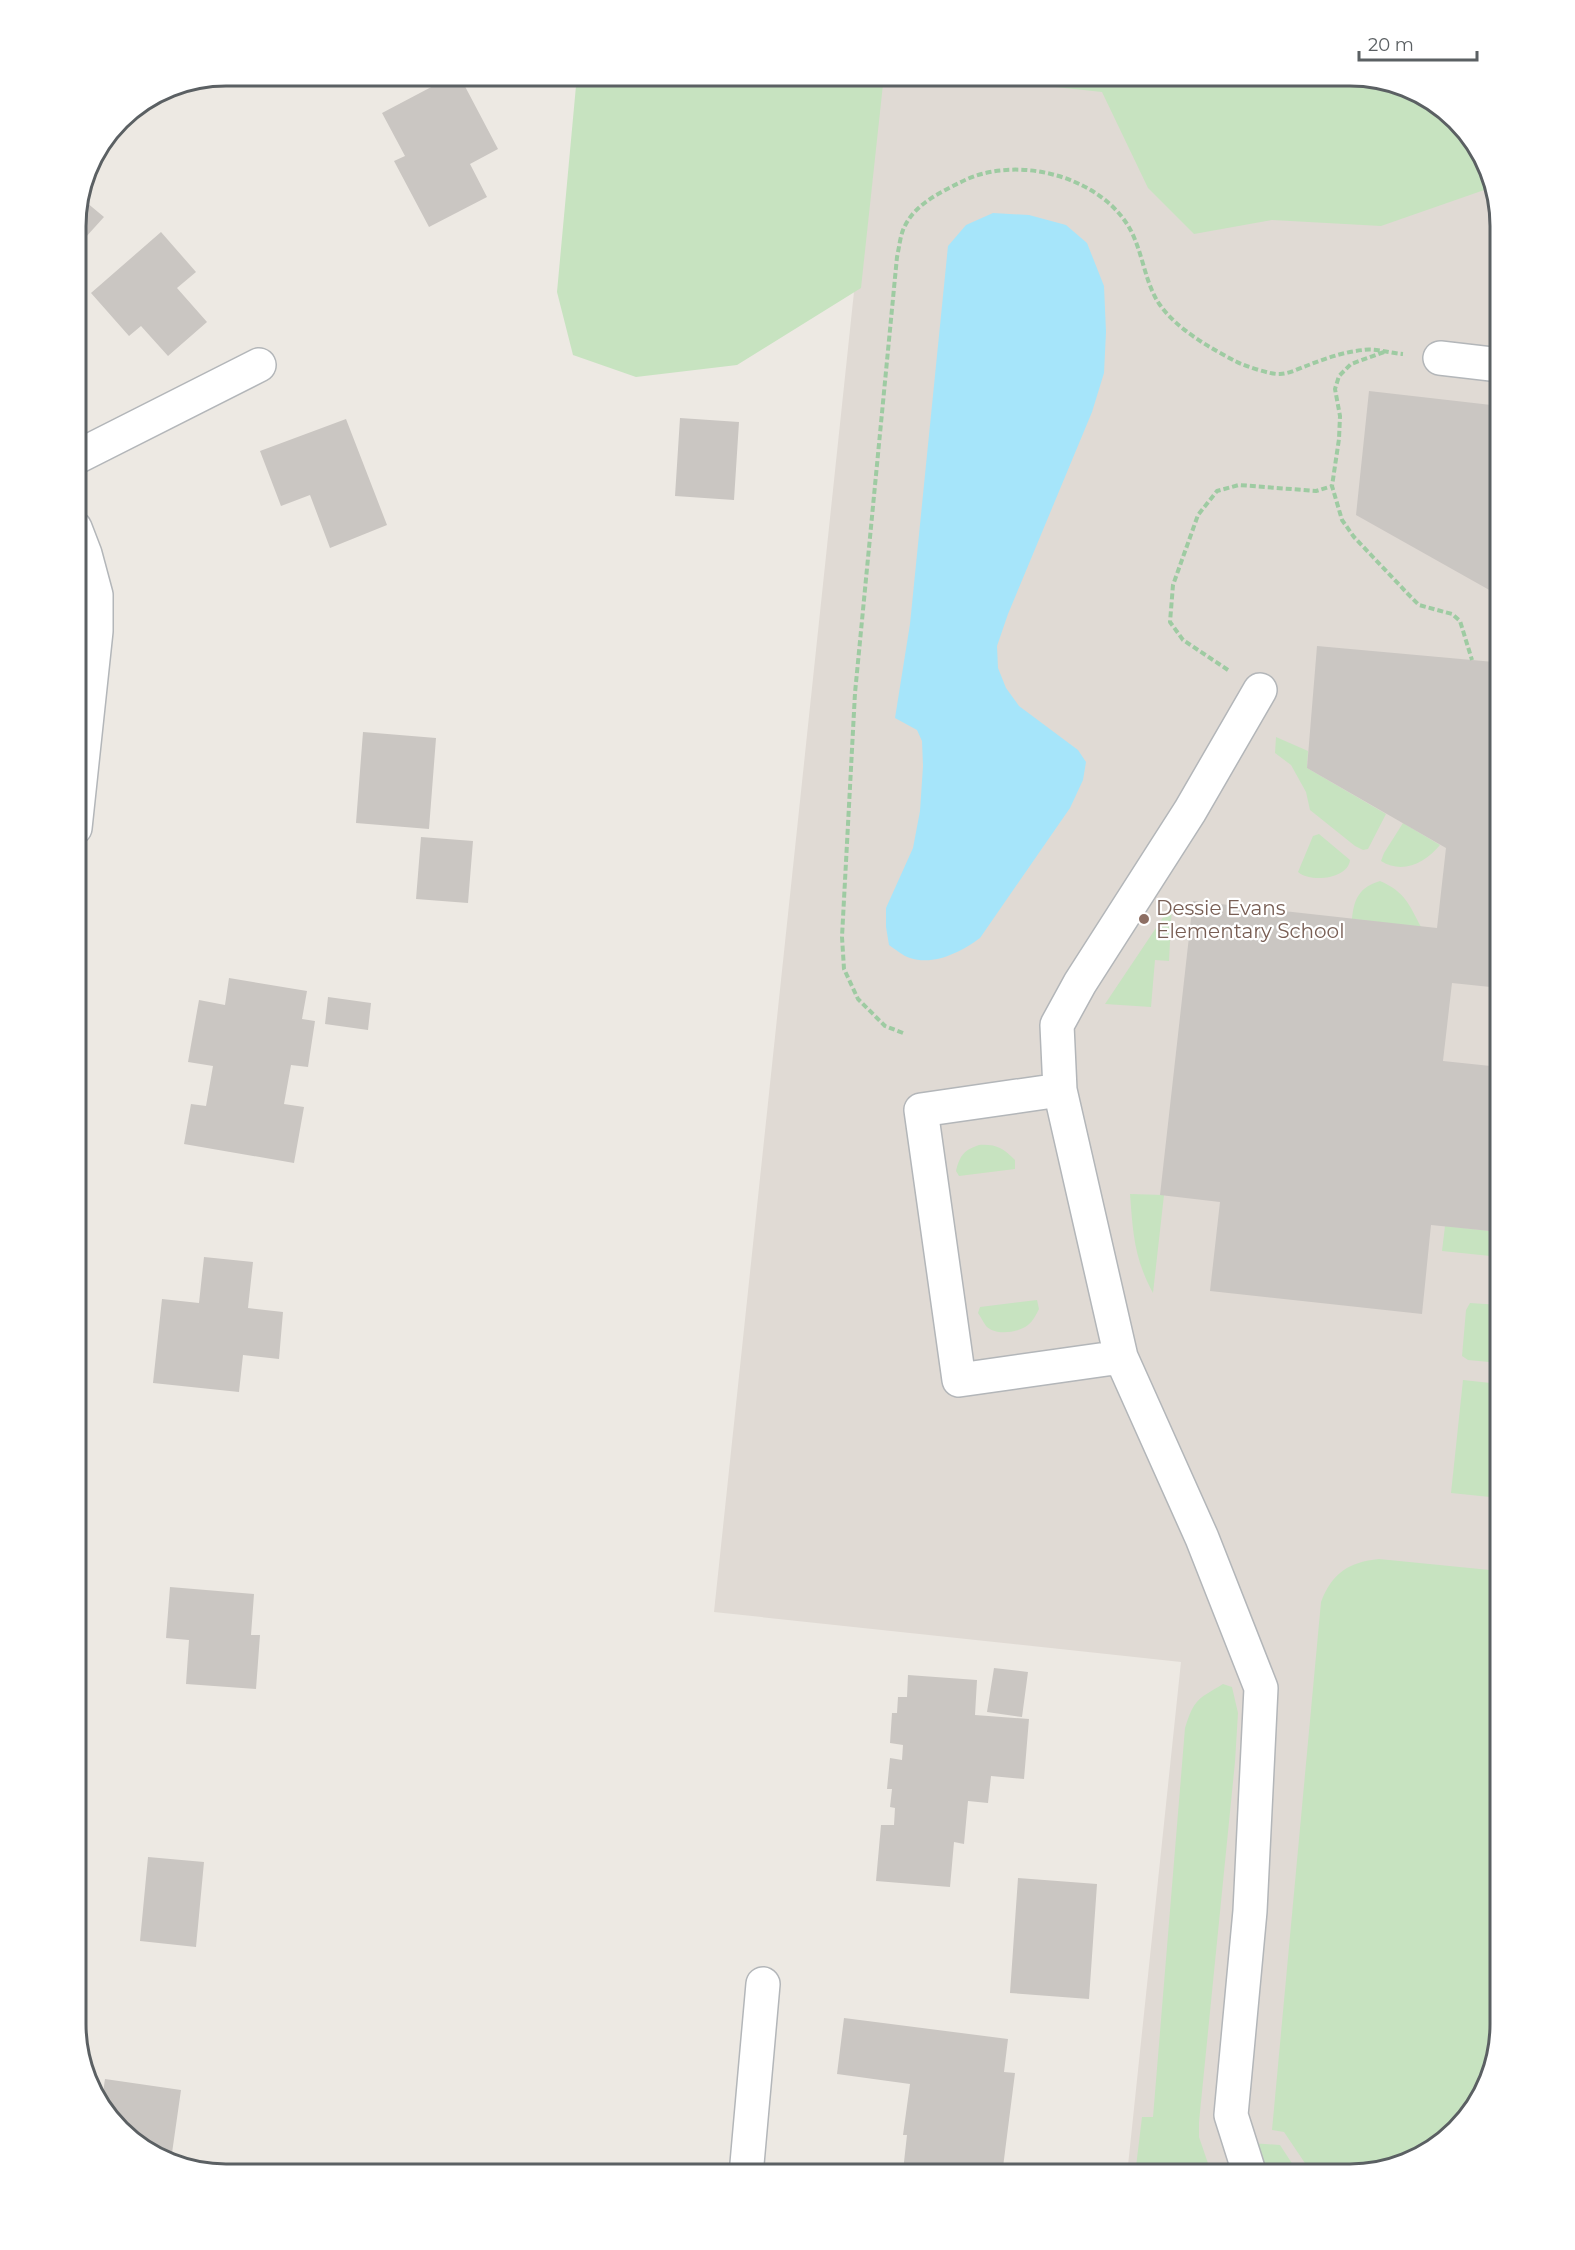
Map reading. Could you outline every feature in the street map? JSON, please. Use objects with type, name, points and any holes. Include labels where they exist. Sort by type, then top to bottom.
[{"type":"street","points":[[1440,358],[1490,364]]},
{"type":"street","points":[[86,452],[259,365]]},
{"type":"street","points":[[86,558],[96,595],[96,631],[86,725]]},
{"type":"street","points":[[1247,2164],[1231,2115],[1250,1911],[1261,1688],[1202,1538],[1120,1357],[1060,1090],[1057,1025],[1080,983],[1190,811],[1260,690]]},
{"type":"street","points":[[1060,1090],[921,1110],[959,1380],[1120,1357]]},
{"type":"street","points":[[747,2164],[763,1984]]},
{"type":"path","points":[[903,1033],[885,1026],[858,999],[844,969],[842,937],[855,693],[896,268],[904,229],[914,214],[931,198],[969,178],[1004,170],[1036,171],[1077,182],[1102,197],[1125,221],[1160,305],[1186,331],[1239,363],[1279,375],[1334,355],[1365,349],[1440,358]]},
{"type":"path","points":[[1385,352],[1351,364],[1339,376],[1335,389],[1340,416],[1339,439],[1332,486],[1342,520],[1354,537],[1408,594],[1419,605],[1452,614],[1460,621],[1472,660]]},
{"type":"path","points":[[1260,690],[1183,640],[1170,622],[1173,585],[1198,515],[1217,491],[1239,485],[1316,490],[1332,486]]},
{"type":"shaded area","name":"Dessie Evans Elementary School","points":[[876,86],[1143,86],[1466,148],[1479,172],[1485,190],[1490,226],[1490,2024],[1485,2060],[1471,2094],[1460,2110],[1435,2135],[1403,2154],[1385,2160],[1349,2164],[1128,2164],[1181,1662],[714,1612]]},
{"type":"green space","points":[[576,86],[883,86],[861,288],[737,365],[636,377],[573,355],[557,292]]},
{"type":"green space","points":[[1047,86],[1358,86],[1376,88],[1411,100],[1427,109],[1448,127],[1471,156],[1485,190],[1381,226],[1272,220],[1194,234],[1148,188],[1102,92]]},
{"type":"green space","points":[[1276,737],[1308,751],[1307,768],[1386,814],[1368,849],[1363,850],[1355,846],[1310,810],[1306,792],[1291,765],[1275,753]]},
{"type":"green space","points":[[1403,823],[1440,845],[1428,857],[1414,865],[1398,867],[1381,861]]},
{"type":"green space","points":[[1319,834],[1350,860],[1348,866],[1336,875],[1320,878],[1298,872],[1313,836]]},
{"type":"green space","points":[[1380,881],[1401,894],[1421,927],[1352,919],[1354,905],[1359,894],[1373,883]]},
{"type":"green space","points":[[1172,904],[1169,961],[1155,960],[1151,1007],[1105,1004]]},
{"type":"green space","points":[[979,1145],[995,1146],[1003,1150],[1015,1160],[1015,1169],[959,1176],[956,1171],[961,1157],[966,1151]]},
{"type":"green space","points":[[1130,1194],[1164,1195],[1153,1293],[1138,1257]]},
{"type":"green space","points":[[1445,1226],[1490,1231],[1490,1256],[1442,1251]]},
{"type":"green space","points":[[1037,1300],[1039,1309],[1033,1320],[1024,1328],[1013,1331],[1001,1332],[990,1329],[978,1313],[980,1307]]},
{"type":"green space","points":[[1470,1303],[1490,1304],[1490,1362],[1468,1360],[1462,1356],[1466,1310]]},
{"type":"green space","points":[[1463,1380],[1490,1383],[1490,1497],[1451,1493]]},
{"type":"green space","points":[[1379,1559],[1490,1570],[1490,2024],[1485,2060],[1479,2078],[1460,2110],[1435,2135],[1403,2154],[1385,2160],[1349,2164],[1306,2164],[1284,2132],[1272,2130],[1321,1602],[1336,1576],[1350,1566]]},
{"type":"green space","points":[[1223,1684],[1232,1687],[1238,1713],[1199,2122],[1199,2137],[1208,2164],[1136,2164],[1142,2117],[1153,2117],[1185,1728],[1194,1705]]},
{"type":"green space","points":[[1250,2143],[1280,2145],[1292,2164],[1257,2164]]},
{"type":"water","points":[[993,213],[1029,215],[1066,225],[1087,243],[1104,286],[1106,332],[1104,373],[1092,412],[1008,614],[997,646],[998,668],[1006,688],[1019,706],[1078,750],[1086,762],[1083,780],[1070,808],[980,938],[947,956],[919,960],[905,956],[889,945],[886,927],[886,908],[913,848],[920,811],[923,766],[922,741],[917,730],[895,718],[910,624],[948,246],[966,225]]},
{"type":"building","points":[[433,86],[465,86],[498,149],[470,164],[487,197],[429,227],[394,161],[405,156],[382,113]]},
{"type":"building","points":[[88,203],[104,217],[86,237]]},
{"type":"building","points":[[161,232],[196,272],[177,288],[207,322],[168,356],[141,326],[129,336],[91,293]]},
{"type":"building","points":[[1369,391],[1490,405],[1490,590],[1356,515]]},
{"type":"building","points":[[680,418],[739,422],[734,500],[675,496]]},
{"type":"building","points":[[346,419],[387,525],[330,548],[310,495],[281,506],[260,451]]},
{"type":"building","points":[[1317,646],[1490,662],[1490,987],[1452,983],[1443,1061],[1490,1066],[1490,1231],[1431,1225],[1422,1314],[1210,1291],[1220,1202],[1160,1195],[1193,901],[1437,928],[1446,848],[1307,768]]},
{"type":"building","points":[[363,732],[436,738],[429,829],[356,823]]},
{"type":"building","points":[[421,837],[473,841],[468,903],[416,899]]},
{"type":"building","points":[[229,978],[307,991],[302,1019],[315,1021],[308,1067],[291,1065],[284,1104],[304,1107],[294,1163],[184,1144],[191,1104],[206,1106],[213,1066],[188,1062],[199,1000],[225,1005]]},
{"type":"building","points":[[328,997],[371,1003],[368,1030],[325,1024]]},
{"type":"building","points":[[204,1257],[253,1262],[248,1308],[283,1312],[279,1359],[243,1355],[239,1392],[153,1383],[162,1299],[199,1303]]},
{"type":"building","points":[[170,1587],[254,1594],[251,1635],[260,1635],[256,1689],[186,1684],[189,1640],[166,1638]]},
{"type":"building","points":[[994,1668],[1028,1672],[1022,1717],[987,1712]]},
{"type":"building","points":[[908,1675],[977,1680],[975,1715],[1029,1719],[1024,1779],[991,1776],[988,1803],[968,1801],[964,1844],[954,1842],[950,1887],[876,1881],[881,1825],[894,1825],[895,1808],[890,1807],[892,1789],[887,1789],[890,1758],[902,1760],[903,1745],[890,1743],[892,1713],[897,1713],[898,1697],[907,1697]]},
{"type":"building","points":[[148,1857],[204,1862],[196,1947],[140,1941]]},
{"type":"building","points":[[1018,1878],[1097,1884],[1089,1999],[1010,1993]]},
{"type":"building","points":[[844,2018],[1008,2039],[1004,2072],[1015,2073],[1003,2164],[904,2164],[907,2135],[903,2135],[910,2084],[837,2074]]},
{"type":"building","points":[[105,2079],[181,2090],[172,2153],[133,2130],[120,2117],[103,2092]]},
{"type":"place","name":"Dessie Evans Elementary School","points":[[1144,919]]}]
